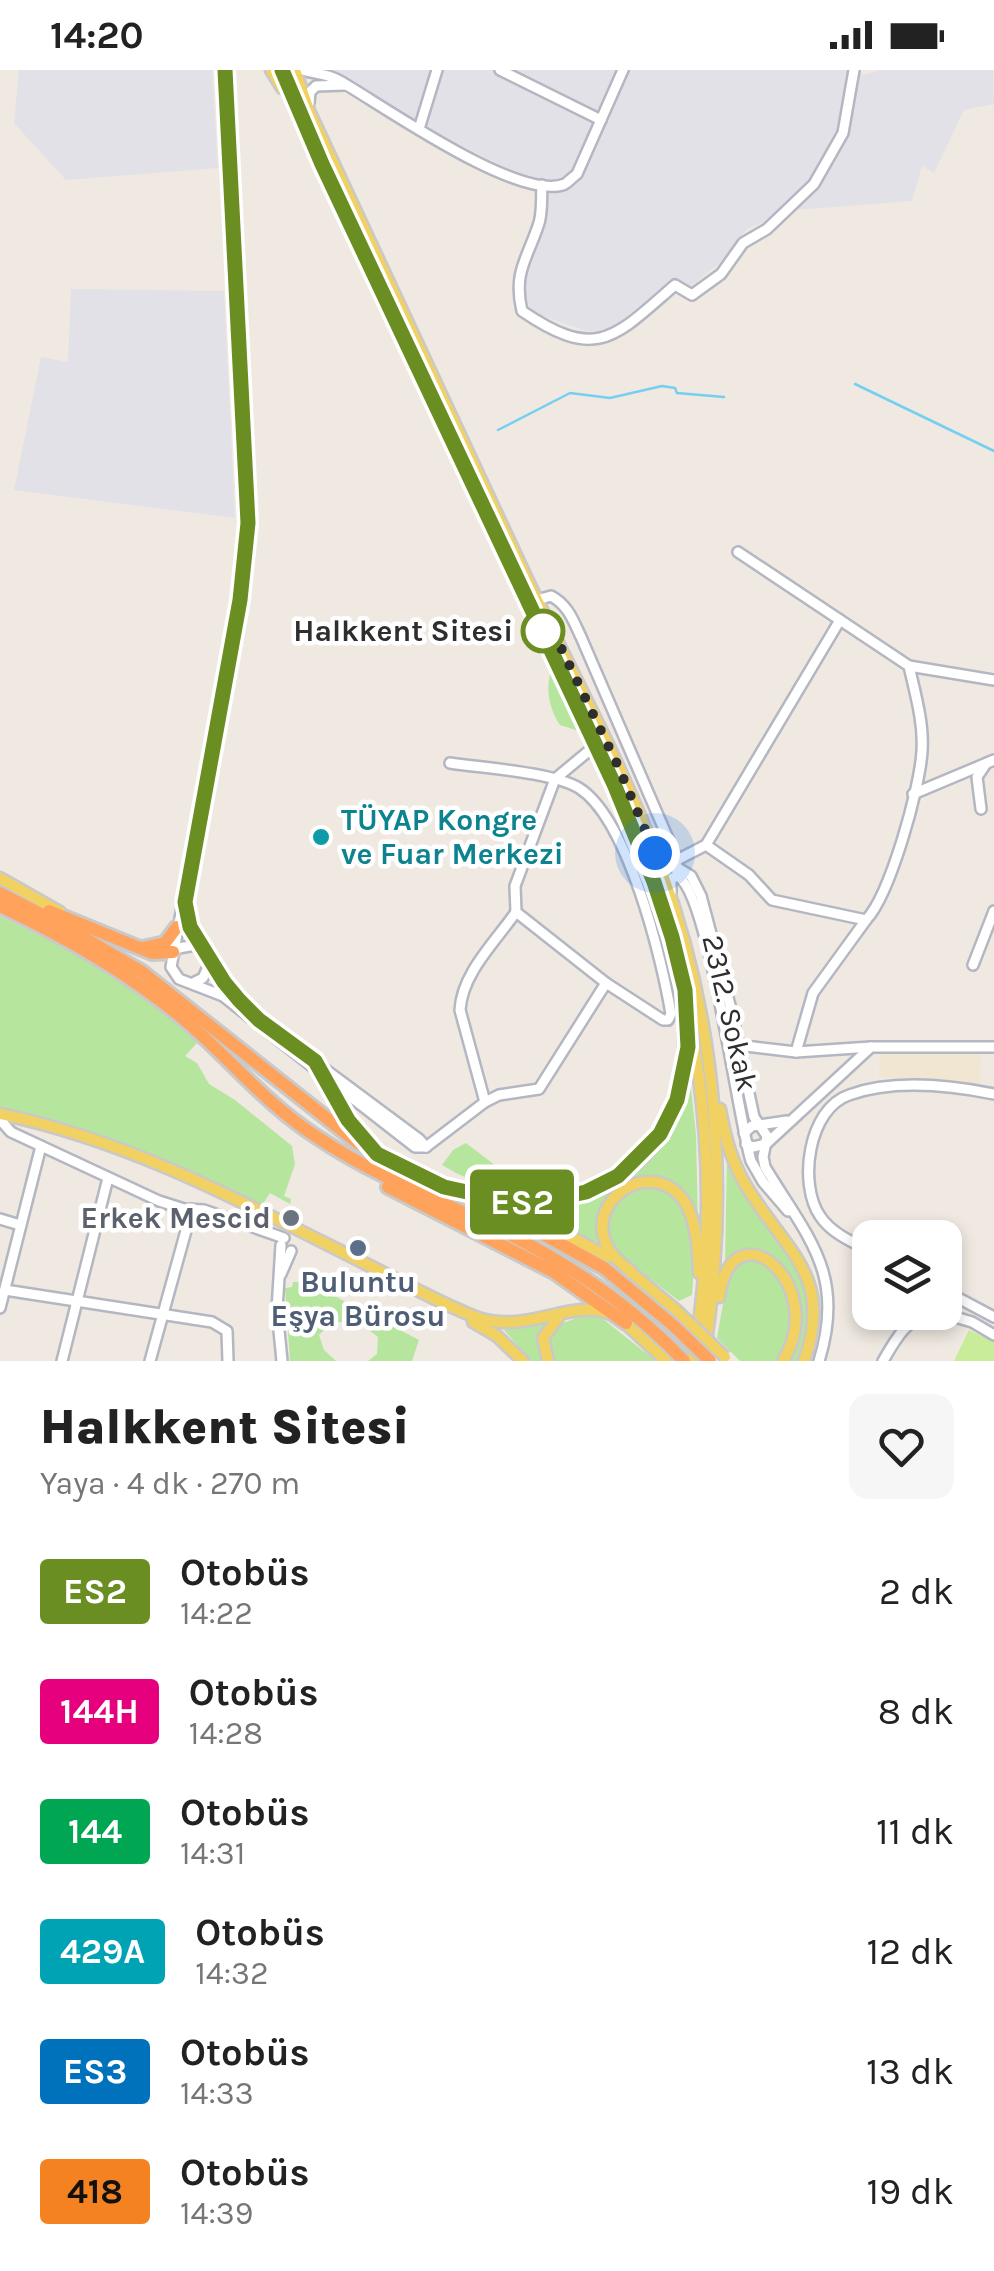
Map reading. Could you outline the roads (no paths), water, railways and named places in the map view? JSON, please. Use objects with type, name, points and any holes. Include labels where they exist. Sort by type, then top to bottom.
[{"type":"highway","points":[[0,893],[120,958],[193,1010],[336,1128],[377,1154],[504,1214],[604,1268],[674,1326],[696,1360]]},
{"type":"highway","points":[[19,902],[72,918],[152,954],[173,950]]},
{"type":"highway","points":[[0,906],[77,946],[139,985],[187,1022],[260,1094],[334,1156],[554,1272],[626,1323]]},
{"type":"highway","points":[[136,947],[159,946],[177,927]]},
{"type":"highway","points":[[444,1187],[505,1200],[540,1202],[570,1197],[618,1176],[654,1143],[677,1100],[688,1047],[685,990]]},
{"type":"highway","points":[[315,1061],[348,1120],[377,1154]]},
{"type":"highway","points":[[304,1129],[378,1173],[553,1258],[624,1306],[669,1345],[696,1360]]},
{"type":"main road","points":[[272,70],[322,164]]},
{"type":"main road","points":[[282,70],[322,164],[596,745],[654,882],[685,990],[706,1142],[708,1221],[696,1360]]},
{"type":"main road","points":[[295,70],[309,108],[537,600],[618,766],[672,901],[695,985],[715,1115],[718,1202],[709,1326]]},
{"type":"main road","points":[[0,878],[72,918],[120,958]]},
{"type":"main road","points":[[708,1058],[718,1089],[726,1142],[736,1168],[808,1277],[814,1320],[804,1361]]},
{"type":"main road","points":[[2,1115],[94,1138],[304,1233],[478,1318],[509,1324],[600,1310],[626,1323],[666,1361]]},
{"type":"main road","points":[[701,1306],[689,1211],[678,1195],[659,1183],[625,1188],[609,1202],[604,1214],[606,1247],[728,1360]]},
{"type":"main road","points":[[504,1214],[528,1218],[564,1232],[631,1271]]},
{"type":"main road","points":[[696,1360],[730,1264],[743,1256],[767,1258],[786,1278],[794,1301],[795,1329],[783,1361]]},
{"type":"main road","points":[[438,1300],[497,1336],[523,1361]]},
{"type":"main road","points":[[548,1361],[543,1338],[564,1313]]},
{"type":"street","points":[[225,70],[248,523],[240,600],[171,967],[174,974],[223,996],[315,1061],[415,1147],[426,1147],[498,1094],[539,1089],[606,983]]},
{"type":"street","points":[[303,70],[333,77],[441,144],[521,181],[542,185],[564,184],[577,174],[624,70]]},
{"type":"street","points":[[419,129],[437,70]]},
{"type":"street","points":[[500,70],[601,120]]},
{"type":"street","points":[[542,185],[540,222],[522,259],[517,292],[522,311],[560,333],[589,342],[608,338],[674,284],[692,295],[721,274],[743,243],[767,228],[814,184],[843,133],[854,70]]},
{"type":"street","points":[[309,108],[308,95],[316,86],[348,86]]},
{"type":"street","points":[[738,552],[908,666],[994,680]]},
{"type":"street","name":"2312. Sokak","points":[[537,600],[551,596],[566,606],[677,868],[690,888],[708,954],[752,1165],[794,1216]]},
{"type":"street","points":[[677,868],[706,845],[840,620]]},
{"type":"street","points":[[796,1052],[814,993],[878,908],[896,860],[922,751],[919,713],[908,666]]},
{"type":"street","points":[[484,1102],[460,1010],[461,999],[467,981],[516,912],[514,886],[555,779],[596,745]]},
{"type":"street","points":[[912,794],[990,761]]},
{"type":"street","points":[[982,809],[977,778],[990,761]]},
{"type":"street","points":[[450,762],[555,779],[579,788],[595,804],[637,884],[666,985],[671,1014],[668,1020],[606,983],[516,912]]},
{"type":"street","points":[[706,845],[749,874],[772,900],[866,920]]},
{"type":"street","name":"2312. Sokak","points":[[655,853],[695,881],[758,1125],[767,1136],[765,1167],[812,1242],[828,1292],[830,1319],[819,1361]]},
{"type":"street","name":"2312. Sokak","points":[[672,901],[671,879],[677,868]]},
{"type":"street","points":[[185,902],[185,913],[201,944],[232,993],[281,1040],[359,1099]]},
{"type":"street","points":[[974,965],[994,911]]},
{"type":"street","points":[[173,950],[201,944]]},
{"type":"street","points":[[190,983],[203,978],[211,960]]},
{"type":"street","points":[[737,1045],[796,1052],[871,1047],[994,1047]]},
{"type":"street","points":[[790,1120],[749,1127],[745,1138],[754,1147],[766,1144],[871,1047]]},
{"type":"street","points":[[852,1240],[828,1226],[814,1206],[810,1184],[812,1148],[824,1111],[849,1095],[894,1088],[936,1086],[994,1094]]},
{"type":"street","points":[[2,1115],[6,1127],[108,1178],[174,1207],[204,1210],[285,1247]]},
{"type":"street","points":[[0,1308],[42,1146]]},
{"type":"street","points":[[62,1361],[108,1178]]},
{"type":"street","points":[[150,1361],[192,1210]]},
{"type":"street","points":[[0,1219],[20,1224]]},
{"type":"street","points":[[282,1223],[285,1247],[280,1304],[284,1361]]},
{"type":"street","points":[[285,1247],[304,1233]]},
{"type":"street","points":[[5,1290],[221,1326],[230,1342],[228,1361]]},
{"type":"street","points":[[962,1300],[994,1317]]},
{"type":"street","points":[[962,1319],[994,1336]]},
{"type":"street","points":[[883,1361],[903,1330]]},
{"type":"waterway","points":[[855,384],[994,451]]},
{"type":"waterway","points":[[498,430],[570,393],[610,398],[662,386],[675,388],[677,393],[724,397]]},
{"type":"place","name":"Halkkent Sitesi","points":[[543,631]]},
{"type":"place","name":"TÜYAP Kongre ve Fuar Merkezi","points":[[321,837]]},
{"type":"place","name":"Erkek Mescid","points":[[291,1218]]},
{"type":"place","name":"Buluntu Eşya Bürosu","points":[[358,1248]]}]
